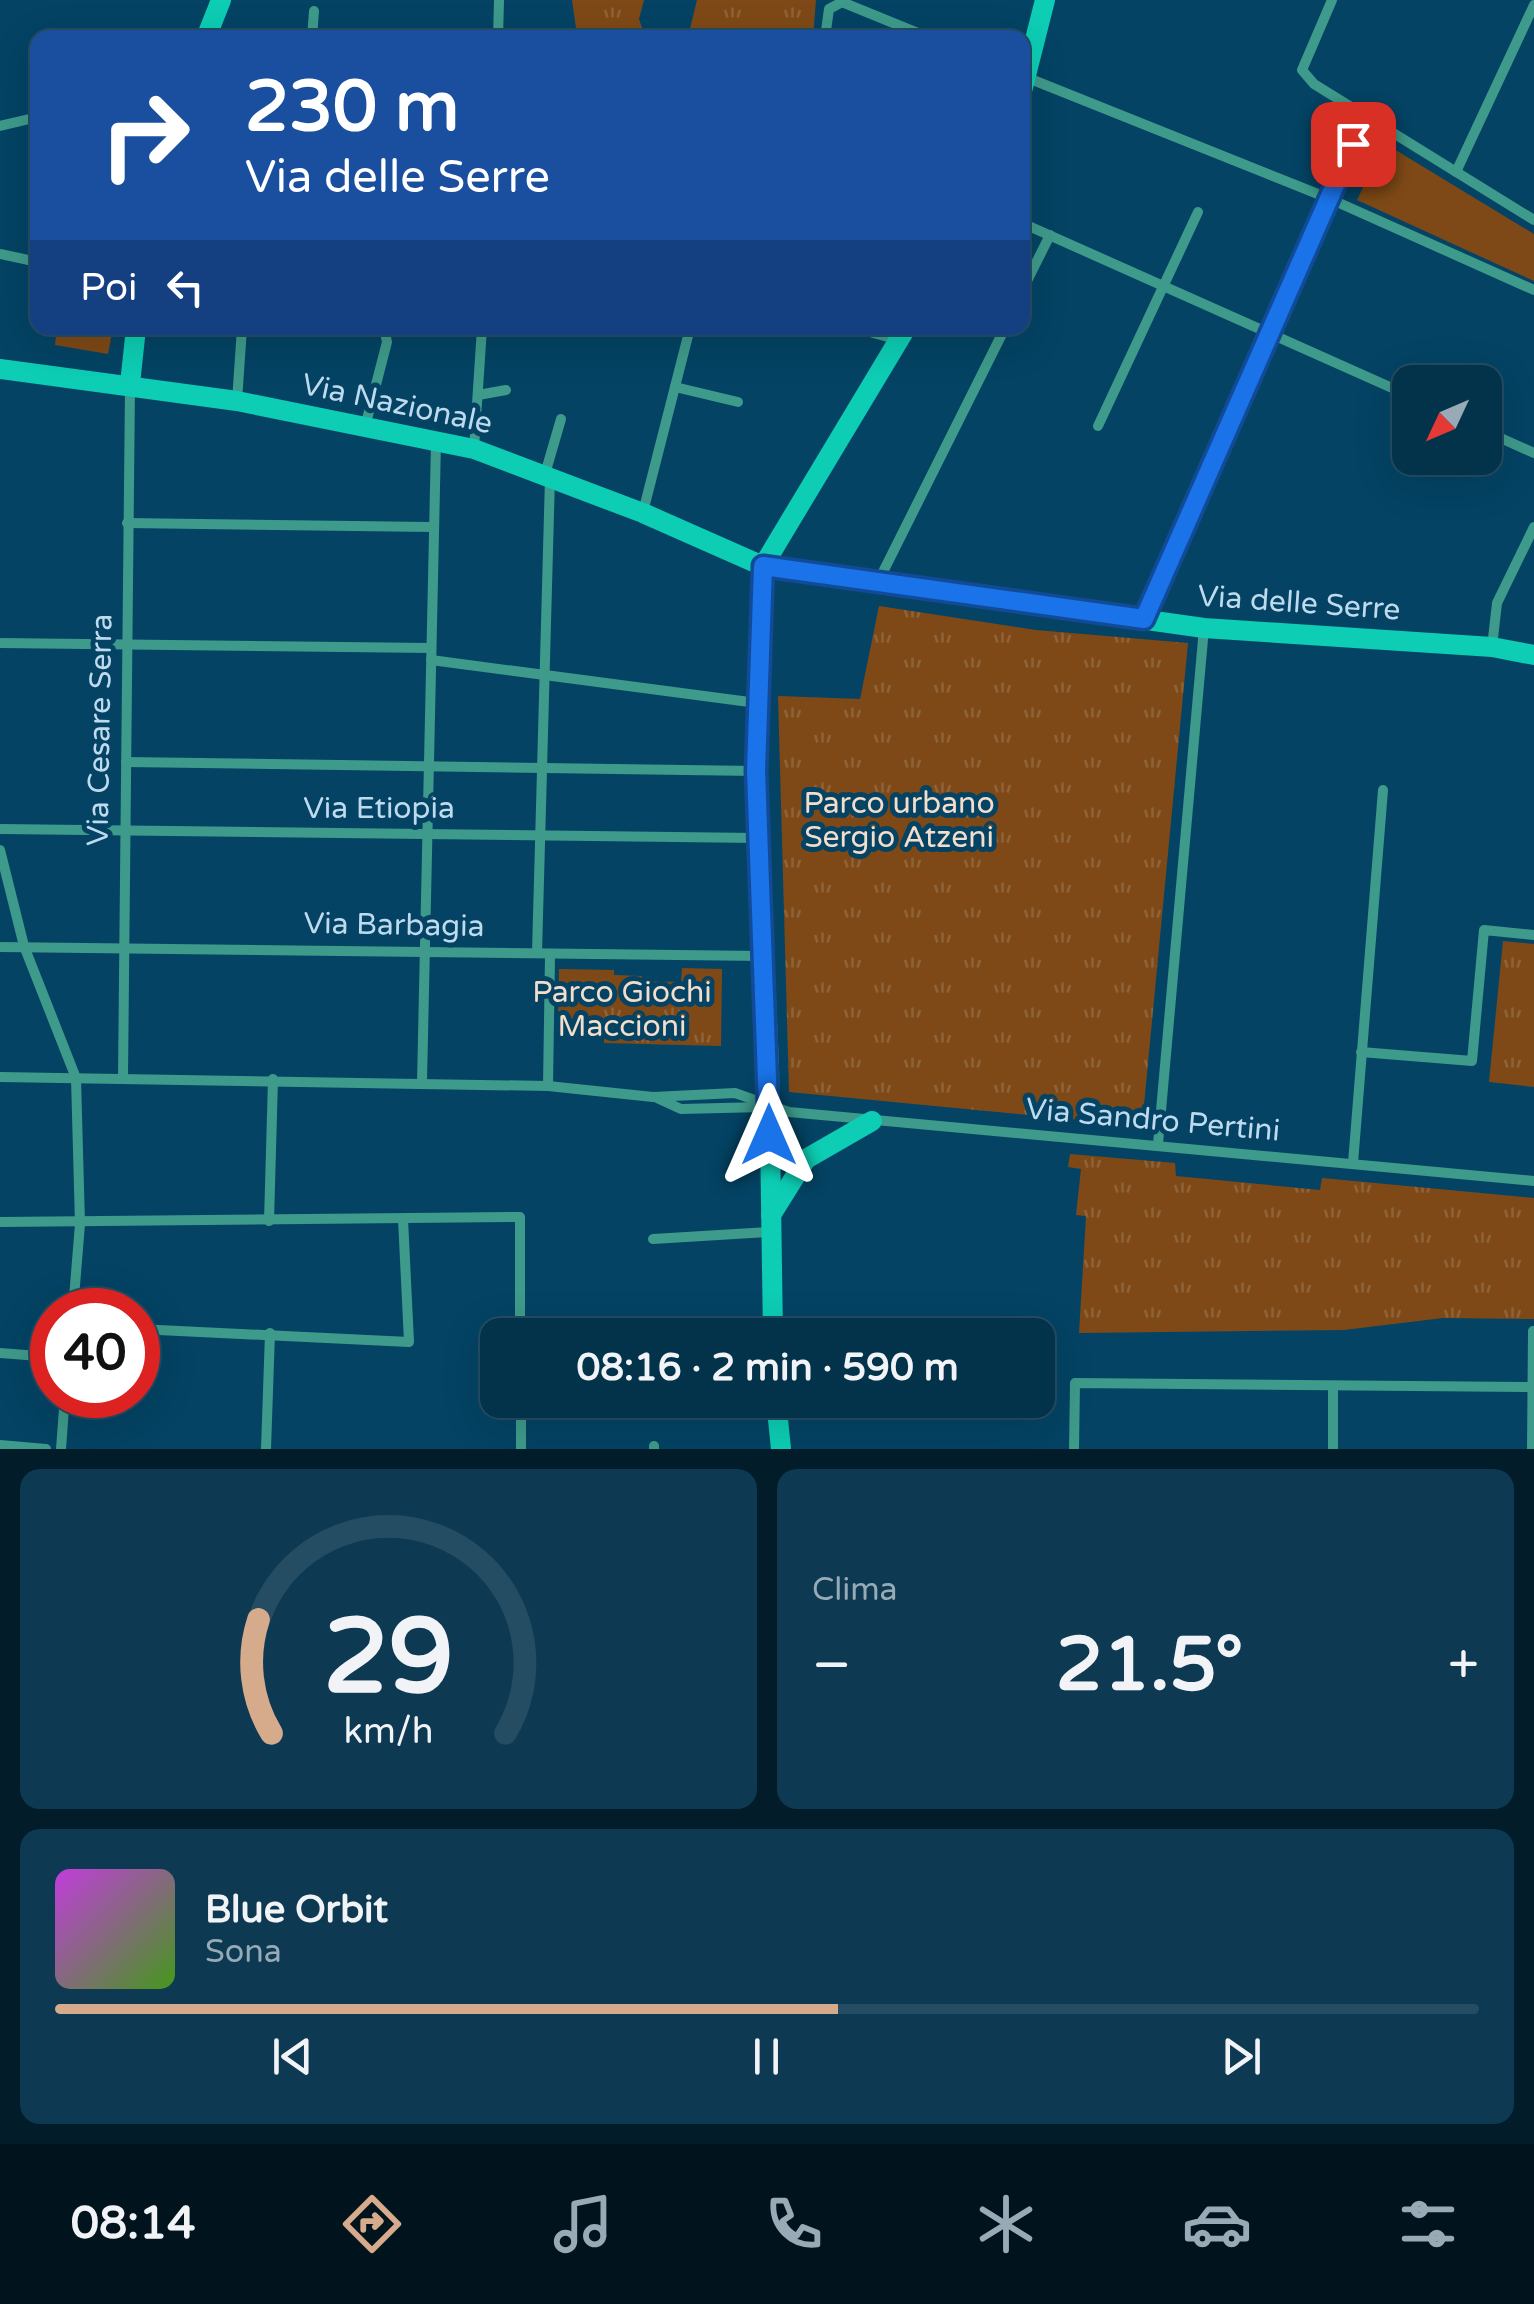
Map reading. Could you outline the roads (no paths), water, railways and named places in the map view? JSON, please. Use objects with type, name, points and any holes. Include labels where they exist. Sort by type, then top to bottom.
[{"type":"street","points":[[209,30],[221,0]]},
{"type":"street","points":[[498,30],[499,0]]},
{"type":"street","points":[[1030,58],[1045,0]]},
{"type":"street","points":[[1332,0],[1302,70],[1314,84],[1534,220]]},
{"type":"street","points":[[826,30],[827,13],[837,2],[909,30]]},
{"type":"street","points":[[1456,172],[1534,5]]},
{"type":"street","points":[[313,30],[314,11]]},
{"type":"street","points":[[1030,83],[1328,198],[1534,290]]},
{"type":"street","points":[[1144,619],[1365,116]]},
{"type":"street","points":[[0,126],[30,118]]},
{"type":"street","points":[[1098,426],[1198,212]]},
{"type":"street","points":[[1030,226],[1392,388]]},
{"type":"street","points":[[1030,276],[1050,235]]},
{"type":"street","points":[[0,254],[30,260]]},
{"type":"street","points":[[130,384],[135,335]]},
{"type":"street","points":[[237,401],[242,335]]},
{"type":"street","points":[[366,427],[385,335]]},
{"type":"street","points":[[474,448],[482,335]]},
{"type":"street","points":[[643,513],[688,335]]},
{"type":"street","points":[[773,1318],[756,771],[763,566],[901,335]]},
{"type":"street","points":[[876,584],[1000,335]]},
{"type":"street","name":"Via Nazionale","points":[[0,369],[237,401],[474,448],[643,513],[763,566]]},
{"type":"street","name":"Via Cesare Serra","points":[[123,1076],[130,384]]},
{"type":"street","points":[[675,387],[738,402]]},
{"type":"street","points":[[478,395],[506,390]]},
{"type":"street","points":[[537,952],[547,475],[562,419]]},
{"type":"street","points":[[1502,439],[1534,453]]},
{"type":"street","points":[[422,1082],[436,442]]},
{"type":"street","points":[[127,522],[433,527]]},
{"type":"street","points":[[1492,646],[1497,603],[1534,528]]},
{"type":"street","name":"Via delle Serre","points":[[763,566],[1204,628],[1492,646],[1534,656]]},
{"type":"street","points":[[1158,1144],[1204,628]]},
{"type":"street","points":[[0,643],[431,654],[542,676],[757,702]]},
{"type":"street","points":[[126,762],[756,771]]},
{"type":"street","points":[[1354,1164],[1383,790]]},
{"type":"street","name":"Via Etiopia","points":[[0,829],[757,838]]},
{"type":"street","points":[[0,850],[24,946],[76,1078],[80,1224],[75,1288]]},
{"type":"street","points":[[1362,1052],[1472,1061],[1484,930],[1534,934]]},
{"type":"street","name":"Via Barbagia","points":[[0,947],[427,949],[537,952],[550,956],[763,956]]},
{"type":"street","points":[[548,1086],[550,956]]},
{"type":"street","name":"Via Sandro Pertini","points":[[0,1077],[123,1076],[548,1086],[653,1097],[681,1108],[768,1107],[872,1122],[1158,1144],[1534,1180]]},
{"type":"street","points":[[269,1221],[273,1079]]},
{"type":"street","points":[[653,1240],[770,1218],[806,1159],[872,1122]]},
{"type":"street","points":[[0,1222],[520,1218],[520,1318]]},
{"type":"street","points":[[160,1329],[409,1342],[403,1219]]},
{"type":"street","points":[[1532,1449],[1533,1331]]},
{"type":"street","points":[[266,1449],[270,1333]]},
{"type":"street","points":[[0,1353],[30,1355]]},
{"type":"street","points":[[1074,1449],[1075,1383],[1533,1387]]},
{"type":"street","points":[[1333,1388],[1334,1449]]},
{"type":"street","points":[[61,1449],[64,1418]]},
{"type":"street","points":[[521,1418],[521,1449]]},
{"type":"street","points":[[778,1418],[781,1449]]},
{"type":"street","points":[[0,1445],[46,1449]]},
{"type":"park label","name":"Parco urbano Sergio Atzeni","points":[[899,820]]},
{"type":"park label","name":"Parco Giochi Maccioni","points":[[622,1009]]}]
